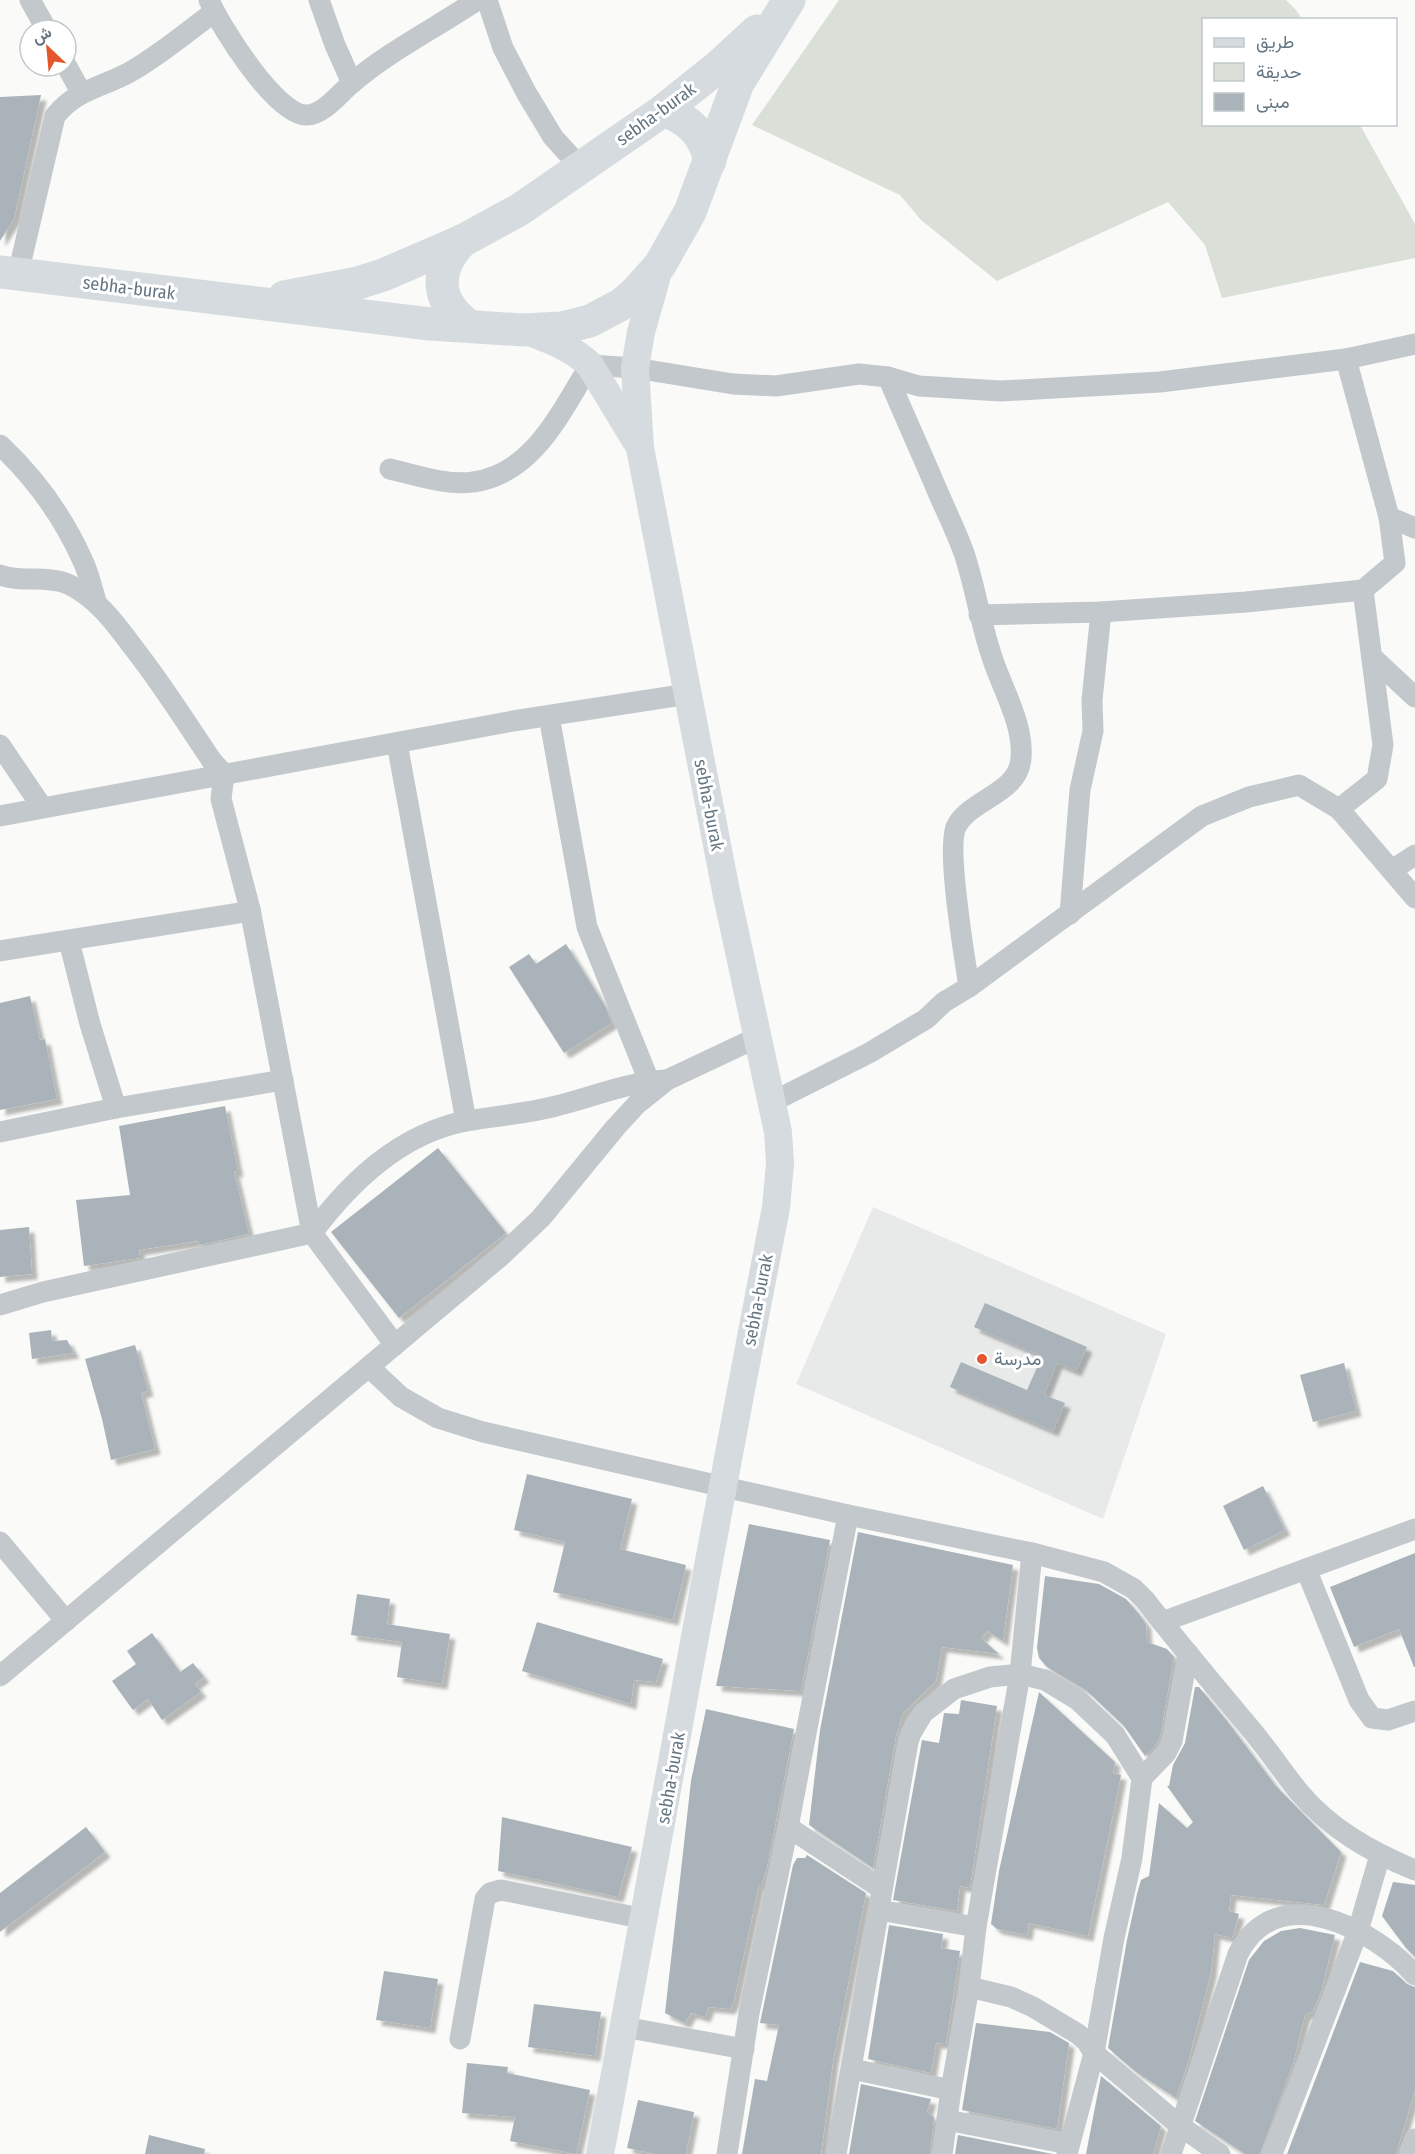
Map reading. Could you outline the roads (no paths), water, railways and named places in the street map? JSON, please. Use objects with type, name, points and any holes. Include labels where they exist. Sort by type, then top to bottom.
[{"type":"highway","name":"sebha-burak","points":[[259,302],[383,275],[462,242],[519,210],[664,110],[719,66],[785,5]]},
{"type":"highway","name":"sebha-burak","points":[[9,273],[430,324],[524,330],[562,328],[590,321],[622,304],[660,265],[690,212],[711,161],[738,83],[785,5]]},
{"type":"highway","points":[[664,110],[678,115],[695,129],[707,147],[711,161]]},
{"type":"highway","points":[[462,242],[446,261],[442,286],[446,302],[456,316],[470,326]]},
{"type":"main road","name":"sebha-burak","points":[[600,2154],[645,1919],[721,1487],[776,1208],[780,1163],[778,1132],[756,1038],[640,448],[634,368],[641,332],[660,265]]},
{"type":"main road","name":"sebha-burak","points":[[524,330],[565,347],[581,356],[590,365],[640,448]]},
{"type":"street","points":[[30,0],[40,18]]},
{"type":"street","points":[[319,0],[352,83]]},
{"type":"street","points":[[9,273],[55,116],[64,105],[81,92],[107,83],[152,58],[212,6],[241,56],[277,98],[297,114],[305,116],[314,114],[352,83],[477,0]]},
{"type":"street","points":[[488,0],[503,48],[527,94],[553,137],[581,168]]},
{"type":"street","points":[[73,78],[81,92]]},
{"type":"street","points":[[390,469],[466,483],[494,477],[529,456],[590,365],[634,368],[733,384],[776,386],[859,374],[888,377],[919,386],[1001,391],[1160,382],[1346,359],[1415,344]]},
{"type":"street","points":[[979,615],[1101,612],[1246,602],[1364,590],[1395,563],[1389,517],[1346,359]]},
{"type":"street","points":[[888,377],[965,556],[991,656],[1011,702],[1018,728],[1021,759],[1011,783],[967,812],[955,826],[952,840],[955,882],[969,987]]},
{"type":"street","points":[[0,445],[29,477],[62,522],[83,561],[97,604]]},
{"type":"street","points":[[1389,517],[1415,528]]},
{"type":"street","points":[[0,575],[66,583],[97,604],[119,627],[153,672],[212,762],[224,774]]},
{"type":"street","points":[[1339,809],[1377,779],[1383,746],[1364,590]]},
{"type":"street","points":[[1070,914],[1080,790],[1093,731],[1092,700],[1101,612]]},
{"type":"street","points":[[1373,658],[1415,697]]},
{"type":"street","points":[[0,816],[549,716],[688,694]]},
{"type":"street","points":[[549,716],[587,927],[658,1080]]},
{"type":"street","points":[[397,743],[466,1121]]},
{"type":"street","points":[[0,745],[42,807]]},
{"type":"street","points":[[224,774],[221,799],[250,909],[312,1233],[395,1345]]},
{"type":"street","points":[[772,1102],[869,1053],[926,1019],[944,1002],[969,987],[1202,816],[1249,797],[1299,785],[1339,809],[1415,898]]},
{"type":"street","points":[[1392,870],[1415,855]]},
{"type":"street","points":[[0,951],[239,913],[250,909]]},
{"type":"street","points":[[69,941],[90,1024],[116,1108]]},
{"type":"street","points":[[0,1305],[43,1292],[312,1233],[332,1206],[352,1185],[406,1143],[427,1132],[466,1121],[551,1107],[611,1090],[658,1080],[756,1038]]},
{"type":"street","points":[[0,1132],[116,1108],[283,1080]]},
{"type":"street","points":[[0,1676],[502,1255],[541,1218],[624,1117],[658,1080]]},
{"type":"street","points":[[369,1367],[401,1397],[438,1418],[483,1432],[848,1515],[1032,1553],[1104,1572],[1134,1589],[1255,1733],[1300,1793],[1328,1820],[1353,1840],[1415,1870]]},
{"type":"street","points":[[727,2154],[749,2013],[788,1827],[848,1515]]},
{"type":"street","points":[[1162,1622],[1415,1529]]},
{"type":"street","points":[[0,1542],[66,1621]]},
{"type":"street","points":[[942,2154],[969,1987],[976,1927],[1020,1674],[1032,1553]]},
{"type":"street","points":[[1306,1569],[1359,1700],[1372,1718],[1388,1720],[1415,1711]]},
{"type":"street","points":[[947,2120],[1068,2149],[1094,2053],[1114,1938],[1132,1858],[1142,1778],[1170,1747],[1188,1653]]},
{"type":"street","points":[[836,2154],[908,1742],[923,1713],[954,1689],[990,1677],[1020,1674],[1045,1680],[1078,1700],[1115,1736],[1142,1778]]},
{"type":"street","points":[[788,1827],[880,1899],[976,1927]]},
{"type":"street","points":[[1272,2154],[1358,1931],[1380,1855]]},
{"type":"street","points":[[460,2039],[485,1899],[490,1893],[501,1890],[645,1919]]},
{"type":"street","points":[[1171,2154],[1238,1954],[1250,1935],[1273,1919],[1289,1914],[1324,1917],[1358,1931],[1384,1947],[1415,1975]]},
{"type":"street","points":[[969,1987],[1011,1996],[1078,2034],[1088,2042],[1094,2053],[1179,2125],[1220,2154]]},
{"type":"street","points":[[624,2027],[744,2049]]},
{"type":"street","points":[[852,2069],[951,2090]]},
{"type":"street","points":[[1409,2154],[1415,2139]]},
{"type":"place","name":"مدرسة","points":[[982,1359]]}]
